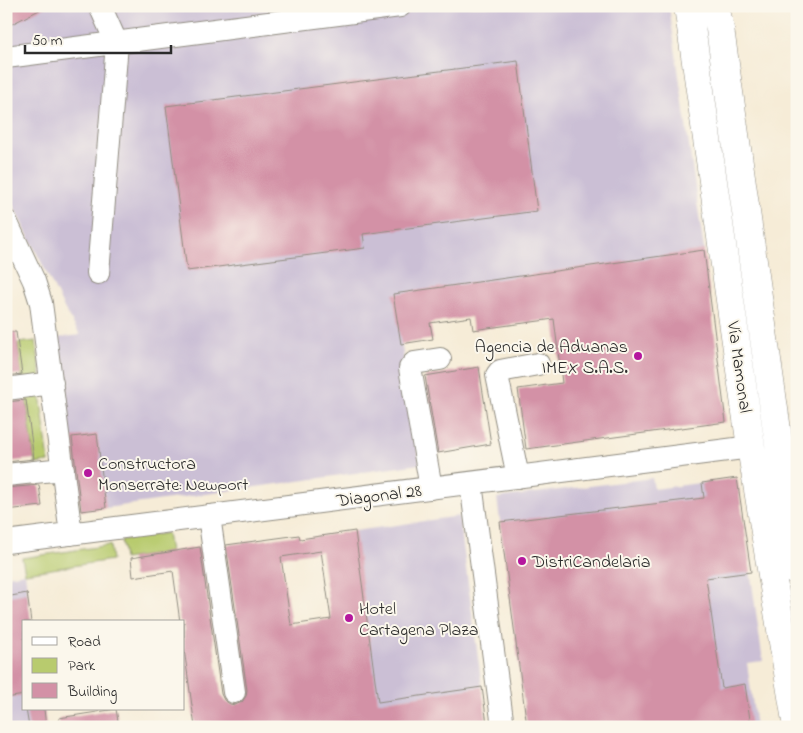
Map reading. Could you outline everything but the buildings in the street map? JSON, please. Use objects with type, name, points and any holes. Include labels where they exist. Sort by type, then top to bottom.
[{"type":"main road","name":"Vía Mamonal","points":[[688,6],[751,447],[797,727]]},
{"type":"main road","name":"Vía Mamonal","points":[[715,6],[720,29],[797,571]]},
{"type":"street","points":[[98,274],[117,44],[100,6]]},
{"type":"street","points":[[6,57],[400,6]]},
{"type":"street","points":[[6,221],[34,281],[41,303],[71,534]]},
{"type":"street","points":[[431,488],[410,368],[414,363],[440,359]]},
{"type":"street","points":[[518,477],[497,375],[500,371],[538,364]]},
{"type":"street","points":[[6,389],[52,383]]},
{"type":"street","name":"Diagonal 28","points":[[6,542],[751,447]]},
{"type":"street","points":[[6,475],[63,469]]},
{"type":"street","points":[[471,483],[503,727]]},
{"type":"street","points":[[209,516],[234,692]]},
{"type":"shaded area","points":[[6,6],[669,6],[704,250],[394,294],[420,464],[106,508],[97,434],[70,438],[57,338],[80,335],[64,308],[6,191]]},
{"type":"shaded area","points":[[652,478],[654,489],[737,478],[763,661],[747,663],[756,727],[527,727],[497,498]]},
{"type":"shaded area","points":[[459,516],[482,687],[378,702],[355,531]]},
{"type":"shaded area","points":[[25,573],[31,620],[22,620],[22,710],[44,710],[46,727],[6,727],[6,576]]},
{"type":"green space","points":[[36,341],[41,377],[22,380],[18,343]]},
{"type":"green space","points":[[40,394],[49,462],[35,464],[26,396]]},
{"type":"green space","points":[[167,533],[170,552],[124,559],[121,540]]},
{"type":"green space","points":[[110,545],[112,560],[25,573],[22,558]]},
{"type":"place","name":"Agencia de Aduanas IMEX S.A.S.","points":[[638,356]]},
{"type":"place","name":"Constructora Monserrate: Newport","points":[[88,473]]},
{"type":"place","name":"DistriCandelaria","points":[[522,561]]},
{"type":"place","name":"Hotel Cartagena Plaza","points":[[349,618]]}]
